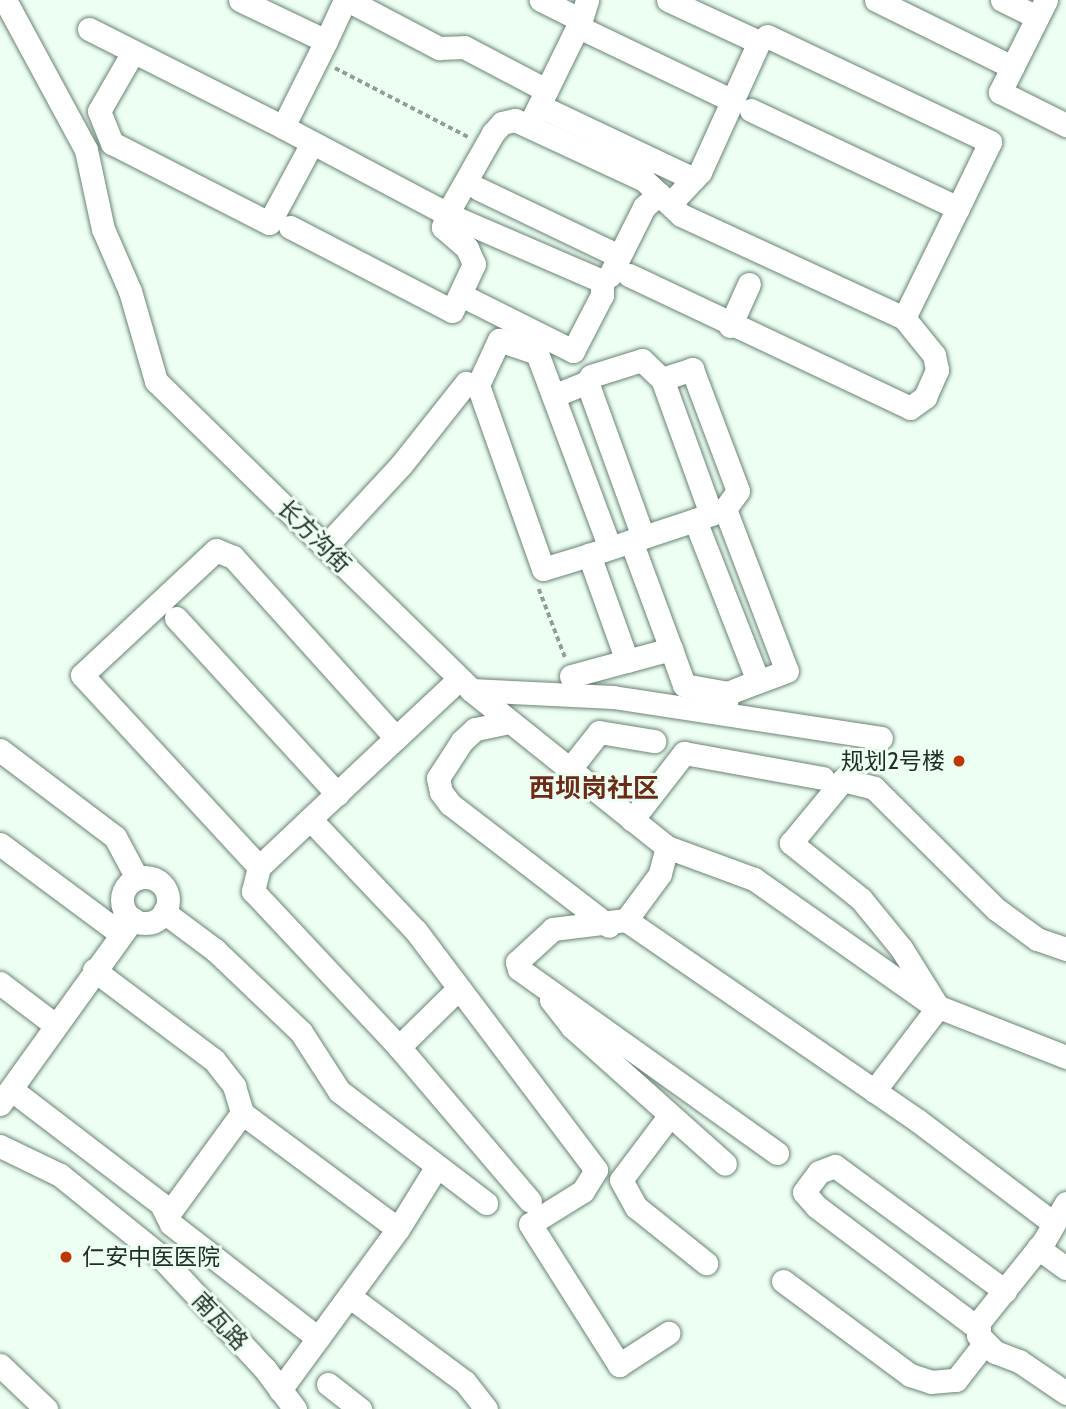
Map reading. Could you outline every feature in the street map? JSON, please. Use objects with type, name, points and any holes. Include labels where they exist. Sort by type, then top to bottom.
[{"type":"street","name":"长方沟街","points":[[5,0],[86,150],[103,229],[130,291],[156,381],[465,684],[667,847],[754,879],[938,1007],[1066,1057]]},
{"type":"street","points":[[240,0],[326,41]]},
{"type":"street","points":[[541,0],[585,17],[742,105],[958,208]]},
{"type":"street","points":[[602,281],[624,266],[643,207],[664,199],[694,179],[742,105],[759,42],[668,0]]},
{"type":"street","points":[[876,0],[1012,67]]},
{"type":"street","points":[[1002,0],[1041,9],[1000,92],[1066,125]]},
{"type":"street","points":[[282,127],[326,41],[351,2],[439,48],[464,47],[547,100],[694,179]]},
{"type":"street","points":[[528,126],[547,100],[585,17]]},
{"type":"street","points":[[89,29],[447,214],[602,281]]},
{"type":"street","points":[[767,36],[990,142],[904,318]]},
{"type":"street","points":[[133,52],[99,111],[112,143],[269,223],[312,143]]},
{"type":"street","points":[[290,227],[452,311],[474,264],[467,248],[443,227],[447,214],[485,146],[502,123],[515,120],[644,180],[681,215],[904,318],[934,355],[937,370],[925,397],[909,408],[730,326],[479,189]]},
{"type":"street","points":[[471,300],[573,351],[602,295],[602,281]]},
{"type":"street","points":[[730,326],[749,284]]},
{"type":"street","points":[[662,379],[692,369],[737,491],[710,515],[618,545],[543,569],[478,385],[499,340],[537,353],[618,545],[671,649],[684,685],[725,704]]},
{"type":"street","points":[[553,396],[587,382],[591,376],[642,360],[662,379],[710,515],[758,681],[725,704]]},
{"type":"street","points":[[587,382],[618,545],[627,661]]},
{"type":"street","points":[[325,547],[401,465],[466,383]]},
{"type":"street","points":[[710,515],[787,671],[725,704]]},
{"type":"street","points":[[259,867],[82,675],[216,550],[233,557],[396,738]]},
{"type":"street","points":[[176,618],[337,794]]},
{"type":"street","points":[[572,676],[671,649]]},
{"type":"street","points":[[530,1201],[400,1047],[253,891],[259,867],[396,738],[465,684],[725,704],[881,738]]},
{"type":"street","points":[[509,722],[475,729],[462,741],[438,778],[441,792],[450,804],[618,923],[874,1091],[1052,1222]]},
{"type":"street","points":[[569,770],[599,732],[654,741]]},
{"type":"street","points":[[0,750],[115,837],[137,878]]},
{"type":"street","points":[[632,820],[684,753],[823,778]]},
{"type":"street","points":[[874,1091],[938,1007],[901,948],[861,899],[791,843],[843,780],[874,788],[1020,930],[1066,949]]},
{"type":"street","points":[[310,819],[416,931],[596,1170],[583,1191],[530,1224],[620,1365],[668,1333]]},
{"type":"street","points":[[0,844],[127,927]]},
{"type":"street","points":[[667,847],[660,874],[618,923],[563,927],[540,938],[517,962],[536,981],[572,1027],[725,1164]]},
{"type":"street","points":[[127,927],[122,901],[126,887],[137,878],[151,878],[163,886],[168,901],[164,912],[148,922],[127,927],[54,1024],[46,1043],[6,1097],[161,1204],[171,1224],[318,1338]]},
{"type":"street","points":[[164,912],[215,950],[301,1032],[339,1091],[486,1203]]},
{"type":"street","points":[[94,970],[214,1060],[234,1086],[242,1113],[398,1229]]},
{"type":"street","points":[[536,981],[777,1153]]},
{"type":"street","points":[[0,983],[54,1024]]},
{"type":"street","points":[[400,1047],[459,988]]},
{"type":"street","points":[[167,1216],[242,1113]]},
{"type":"street","points":[[670,1115],[621,1180],[636,1207],[706,1263]]},
{"type":"street","name":"南瓦路","points":[[0,1146],[60,1175],[159,1255],[295,1409]]},
{"type":"street","points":[[280,1390],[398,1229],[437,1166]]},
{"type":"street","points":[[1005,1291],[835,1166],[819,1171],[804,1192],[816,1206],[982,1336],[1066,1393]]},
{"type":"street","points":[[783,1281],[910,1375],[931,1382],[956,1380],[982,1336],[979,1322],[1038,1248],[1066,1203]]},
{"type":"street","points":[[1038,1248],[1066,1268]]},
{"type":"street","points":[[349,1296],[465,1382],[486,1409]]},
{"type":"street","points":[[0,1365],[46,1409]]},
{"type":"street","points":[[328,1384],[360,1409]]},
{"type":"path","points":[[330,65],[485,146]]},
{"type":"path","points":[[543,569],[535,580],[572,676]]},
{"type":"place","name":"规划2号楼","points":[[959,761]]},
{"type":"place","name":"仁安中医医院","points":[[66,1257]]},
{"type":"district","name":"西坝岗社区","points":[[594,789]]}]
